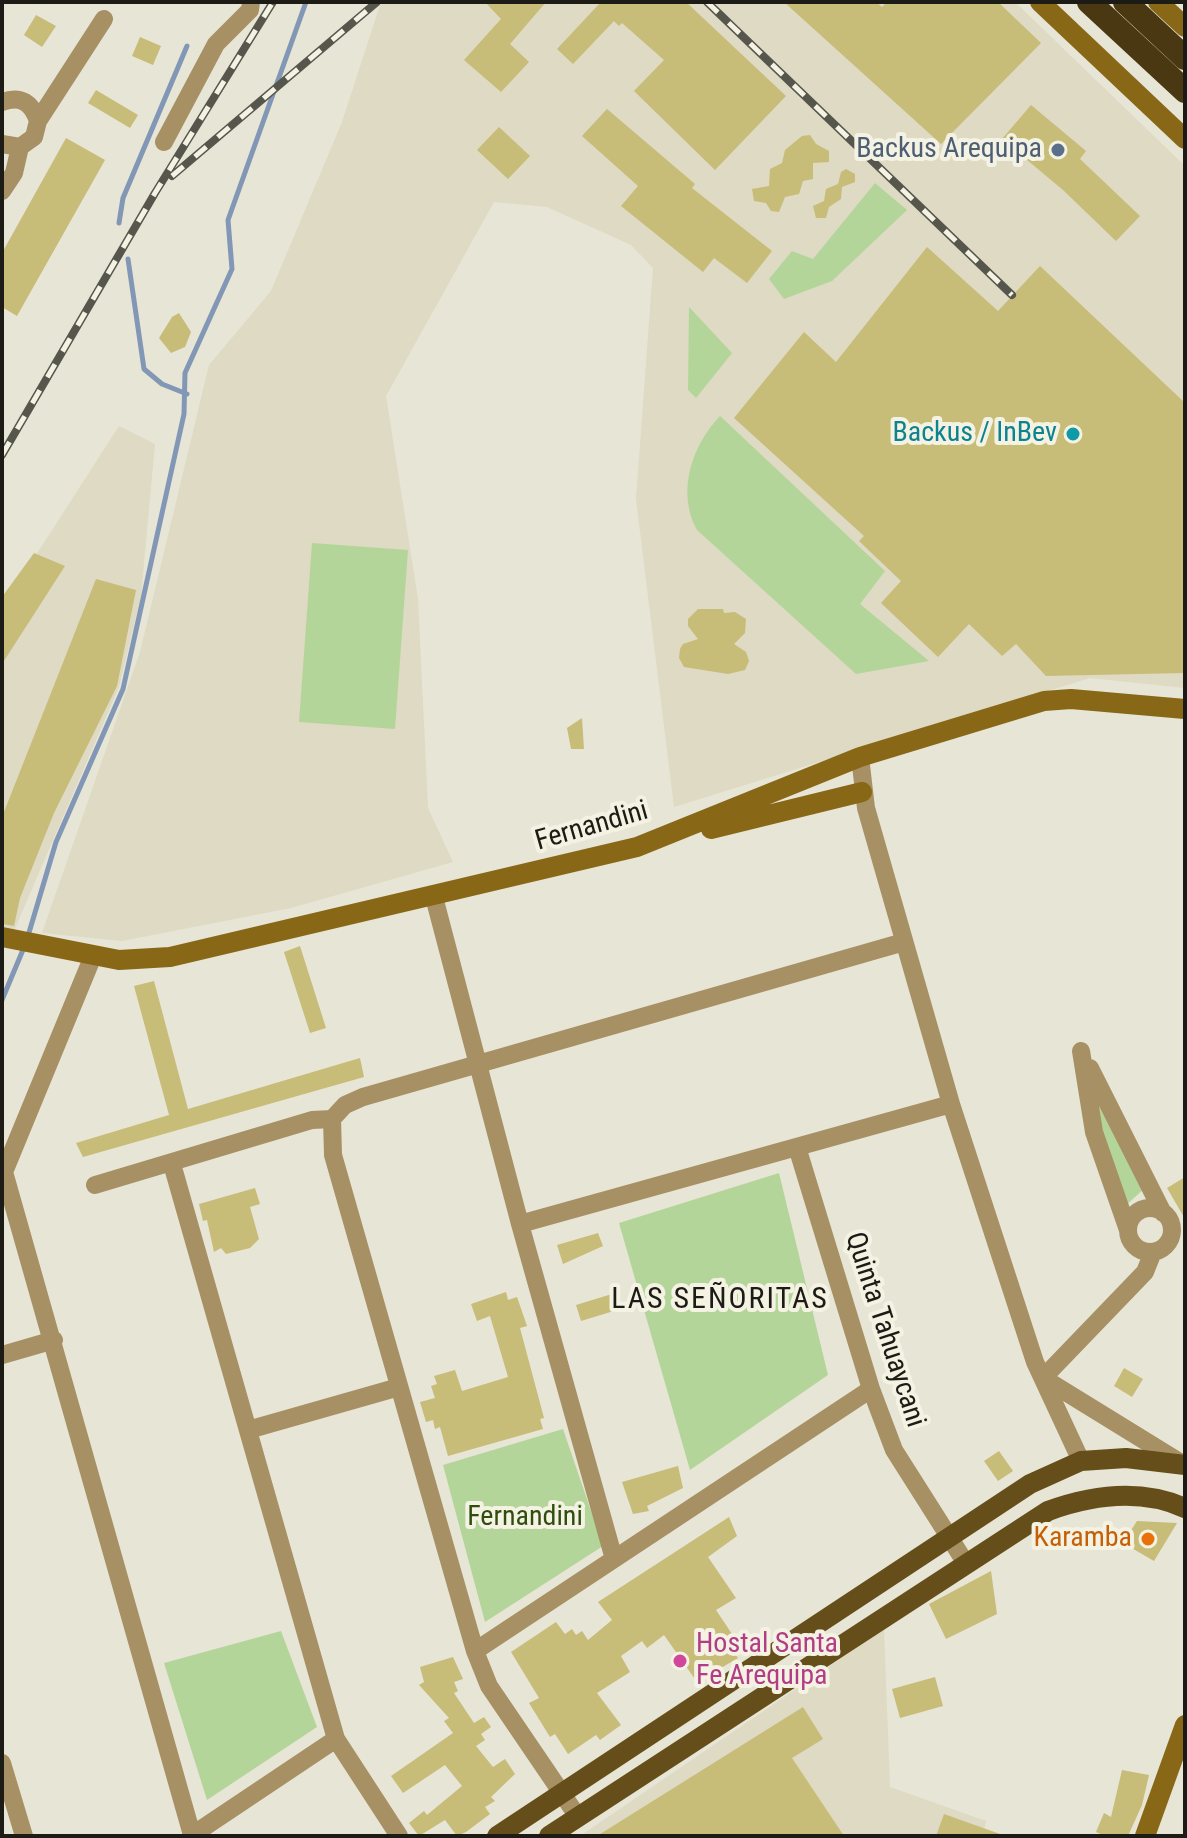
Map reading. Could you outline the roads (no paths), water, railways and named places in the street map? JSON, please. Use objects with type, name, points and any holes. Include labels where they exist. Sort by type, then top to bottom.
[{"type":"highway","points":[[1089,2],[1185,91]]},
{"type":"highway","points":[[1125,2],[1185,58]]},
{"type":"main road","points":[[497,1836],[1030,1484],[1081,1461],[1126,1458],[1183,1464]]},
{"type":"main road","points":[[549,1836],[965,1562],[1048,1511],[1084,1498],[1128,1495],[1169,1501],[1185,1508]]},
{"type":"street","points":[[164,142],[216,44],[250,10],[251,2]]},
{"type":"street","points":[[1040,2],[1185,139]]},
{"type":"street","points":[[1158,2],[1185,27]]},
{"type":"street","points":[[2,191],[14,173],[11,145],[34,137],[38,121],[104,19]]},
{"type":"street","points":[[2,102],[11,98],[24,101],[34,109],[38,121]]},
{"type":"street","name":"Fernandini","points":[[7,938],[35,946],[119,960],[170,957],[637,847],[860,757],[1057,698],[1185,709]]},
{"type":"street","points":[[860,757],[862,792],[951,1104],[1043,1378],[1081,1461]]},
{"type":"street","points":[[637,847],[862,792]]},
{"type":"street","points":[[434,897],[520,1224],[614,1559]]},
{"type":"street","points":[[95,1185],[312,1120],[332,1119],[345,1105],[363,1097],[904,942]]},
{"type":"street","points":[[93,956],[4,1172],[8,1211],[54,1340],[192,1836],[336,1739]]},
{"type":"street","points":[[1043,1378],[1145,1272],[1153,1252],[1170,1239],[1171,1224],[1081,1051],[1094,1132],[1128,1230],[1138,1249],[1153,1252]]},
{"type":"street","points":[[520,1224],[951,1104]]},
{"type":"street","points":[[332,1119],[333,1155],[475,1651],[489,1686],[578,1817]]},
{"type":"street","name":"Quinta Tahuaycani","points":[[797,1147],[871,1389],[894,1450],[965,1562]]},
{"type":"street","points":[[172,1164],[336,1739],[399,1836]]},
{"type":"street","points":[[1128,1230],[1137,1212],[1150,1208],[1163,1213]]},
{"type":"street","points":[[2,1355],[54,1340]]},
{"type":"street","points":[[1043,1378],[1183,1464]]},
{"type":"street","points":[[248,1430],[399,1387]]},
{"type":"street","points":[[475,1651],[871,1389]]},
{"type":"street","points":[[1145,1836],[1185,1725]]},
{"type":"street","points":[[2,1763],[24,1836]]},
{"type":"waterway","points":[[28,936],[56,842],[123,689],[184,414],[185,373],[232,269],[228,220],[306,2]]},
{"type":"waterway","points":[[119,223],[123,198],[187,46]]},
{"type":"waterway","points":[[128,259],[144,369],[162,384],[187,394]]},
{"type":"waterway","points":[[2,1000],[25,945]]},
{"type":"railway","points":[[2,455],[155,193],[273,2]]},
{"type":"railway","points":[[172,176],[377,2]]},
{"type":"railway","points":[[707,2],[1012,295]]},
{"type":"place","name":"Backus Arequipa","points":[[1058,150]]},
{"type":"place","name":"Backus / InBev","points":[[1073,434]]},
{"type":"place","name":"Karamba","points":[[1148,1539]]},
{"type":"place","name":"Hostal Santa Fe Arequipa","points":[[680,1661]]},
{"type":"district","name":"LAS SEÑORITAS","points":[[720,1300]]}]
